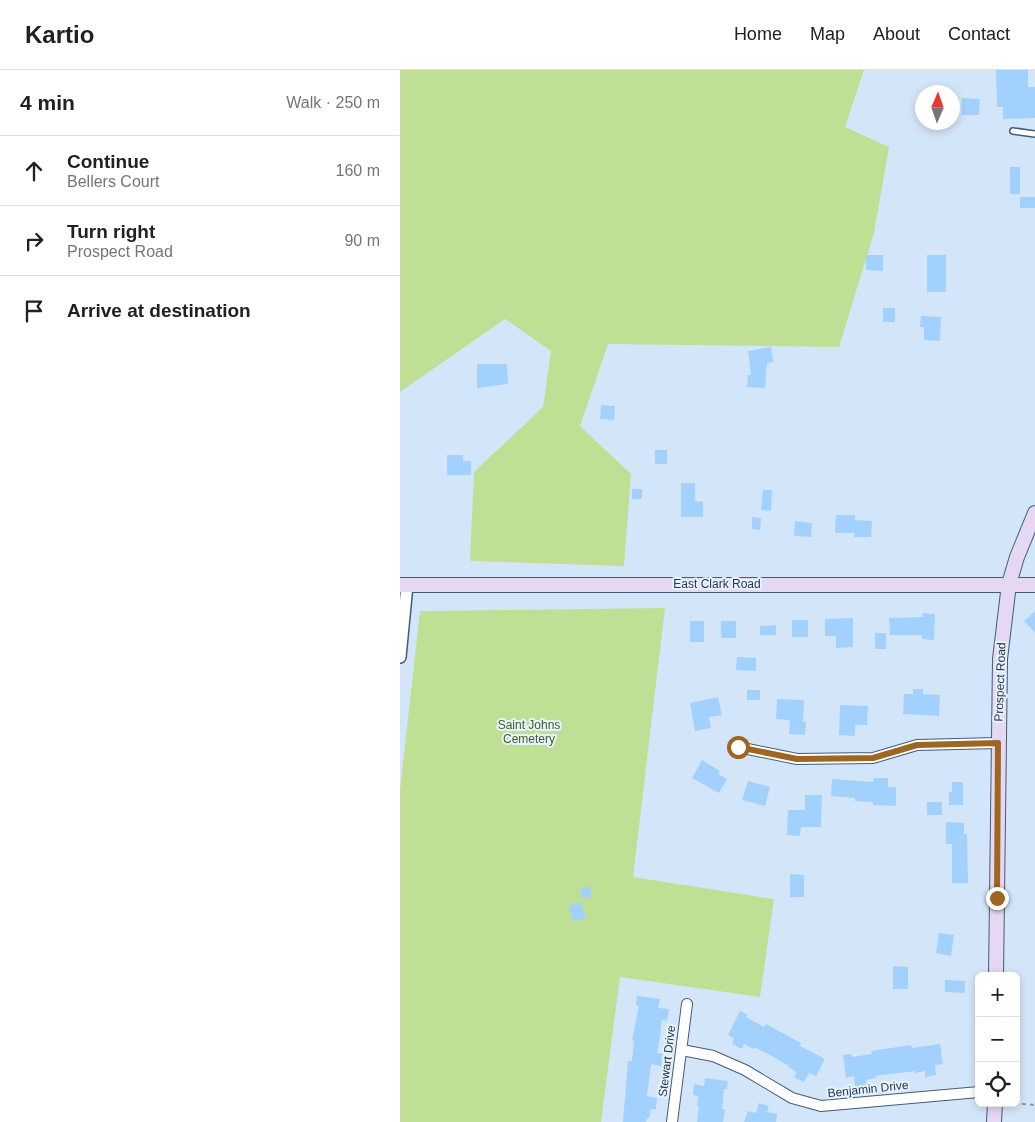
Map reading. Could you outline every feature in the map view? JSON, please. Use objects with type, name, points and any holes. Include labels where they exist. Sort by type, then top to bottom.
[{"type":"main road","name":"Prospect Road","points":[[996,972],[1000,659],[1009,584],[1017,556],[1035,513]]},
{"type":"main road","name":"East Clark Road","points":[[404,585],[1035,585]]},
{"type":"main road","points":[[994,1107],[994,1122]]},
{"type":"street","points":[[400,657],[404,585]]},
{"type":"street","points":[[738,747],[770,756],[816,759],[873,758],[917,745],[998,743]]},
{"type":"street","name":"Stewart Drive","points":[[672,1122],[687,1004]]},
{"type":"street","name":"Benjamin Drive","points":[[682,1050],[713,1056],[745,1070],[792,1098],[821,1106],[975,1092]]},
{"type":"lane","points":[[1013,131],[1035,134]]},
{"type":"path","points":[[1022,1104],[1035,1105]]},
{"type":"green space","points":[[400,70],[864,70],[845,127],[889,147],[874,233],[839,347],[608,344],[580,426],[631,474],[624,566],[470,561],[474,472],[543,407],[551,351],[505,319],[400,392]]},
{"type":"green space","name":"Saint Johns Cemetery","points":[[665,608],[633,877],[774,899],[760,997],[620,977],[601,1122],[400,1122],[400,790],[420,611]]},
{"type":"building","points":[[996,70],[1028,70],[1028,87],[1035,87],[1035,118],[1003,119],[1003,107],[997,107]]},
{"type":"building","points":[[962,98],[980,99],[979,115],[962,115]]},
{"type":"building","points":[[1010,167],[1020,167],[1020,194],[1010,194]]},
{"type":"building","points":[[1020,197],[1035,197],[1035,208],[1020,208]]},
{"type":"building","points":[[866,255],[883,255],[883,271],[866,270]]},
{"type":"building","points":[[927,255],[946,255],[946,292],[927,292]]},
{"type":"building","points":[[883,308],[895,308],[895,322],[883,322]]},
{"type":"building","points":[[921,316],[941,317],[940,341],[924,340],[924,327],[920,327]]},
{"type":"building","points":[[771,347],[773,362],[767,363],[765,388],[747,387],[748,375],[751,375],[748,351]]},
{"type":"building","points":[[477,364],[507,364],[508,384],[477,388]]},
{"type":"building","points":[[601,405],[615,406],[614,420],[600,419]]},
{"type":"building","points":[[655,450],[667,450],[667,464],[655,464]]},
{"type":"building","points":[[447,455],[463,455],[463,461],[471,461],[471,475],[447,475]]},
{"type":"building","points":[[681,483],[695,483],[695,501],[703,502],[703,517],[681,517]]},
{"type":"building","points":[[632,489],[642,489],[642,499],[632,499]]},
{"type":"building","points":[[763,490],[772,490],[771,511],[761,510]]},
{"type":"building","points":[[836,515],[855,515],[855,520],[872,521],[871,537],[854,537],[855,533],[835,533]]},
{"type":"building","points":[[752,517],[761,518],[760,530],[752,529]]},
{"type":"building","points":[[795,521],[812,523],[811,537],[794,536]]},
{"type":"building","points":[[1035,611],[1035,633],[1024,621]]},
{"type":"building","points":[[923,613],[935,614],[934,640],[922,639],[922,635],[890,635],[889,618],[923,617]]},
{"type":"building","points":[[853,618],[853,647],[836,648],[836,636],[825,636],[825,619]]},
{"type":"building","points":[[792,620],[808,620],[808,637],[792,637]]},
{"type":"building","points":[[690,621],[704,621],[704,642],[690,642]]},
{"type":"building","points":[[721,621],[736,621],[736,638],[721,638]]},
{"type":"building","points":[[776,625],[776,635],[760,635],[760,626]]},
{"type":"building","points":[[875,633],[886,633],[886,649],[875,649]]},
{"type":"building","points":[[737,657],[756,658],[756,671],[736,670]]},
{"type":"building","points":[[913,689],[923,689],[923,694],[940,695],[939,716],[903,714],[904,694],[913,694]]},
{"type":"building","points":[[747,690],[760,690],[760,700],[747,700]]},
{"type":"building","points":[[718,697],[722,715],[709,717],[711,728],[695,731],[690,703]]},
{"type":"building","points":[[777,699],[804,700],[803,722],[806,722],[805,735],[789,734],[790,720],[776,719]]},
{"type":"building","points":[[840,705],[868,706],[867,725],[855,725],[855,736],[839,735]]},
{"type":"building","points":[[702,760],[720,771],[718,774],[727,779],[719,793],[692,778]]},
{"type":"building","points":[[874,778],[888,778],[888,787],[896,787],[896,806],[873,805],[873,802],[855,801],[855,798],[831,796],[832,779],[873,782]]},
{"type":"building","points":[[748,781],[770,787],[765,806],[742,800]]},
{"type":"building","points":[[952,782],[963,782],[963,805],[949,805],[949,792],[952,792]]},
{"type":"building","points":[[805,795],[822,795],[821,827],[801,827],[800,836],[787,835],[788,810],[805,810]]},
{"type":"building","points":[[927,802],[942,802],[942,815],[927,815]]},
{"type":"building","points":[[946,822],[964,823],[964,834],[967,834],[968,883],[952,883],[952,844],[946,844]]},
{"type":"building","points":[[790,874],[804,875],[804,897],[790,897]]},
{"type":"building","points":[[581,887],[591,887],[591,898],[580,897]]},
{"type":"building","points":[[581,902],[586,918],[574,922],[568,906]]},
{"type":"building","points":[[939,933],[954,935],[951,956],[936,953]]},
{"type":"building","points":[[893,966],[908,967],[908,989],[893,989]]},
{"type":"building","points":[[945,980],[965,981],[965,993],[945,992]]},
{"type":"building","points":[[637,996],[660,999],[658,1008],[669,1009],[667,1021],[662,1020],[657,1053],[663,1054],[661,1066],[651,1064],[647,1096],[657,1098],[656,1109],[651,1109],[646,1122],[623,1122],[628,1061],[632,1061],[634,1041],[632,1040],[639,1006],[636,1005]]},
{"type":"building","points":[[740,1011],[748,1015],[746,1017],[764,1027],[766,1024],[801,1043],[800,1046],[825,1059],[816,1076],[809,1073],[804,1082],[794,1077],[797,1072],[770,1055],[744,1044],[742,1049],[732,1044],[734,1038],[728,1035]]},
{"type":"building","points":[[940,1044],[943,1064],[935,1065],[936,1075],[925,1077],[925,1071],[915,1073],[915,1071],[875,1076],[876,1078],[866,1080],[867,1085],[855,1087],[854,1076],[846,1078],[843,1055],[851,1054],[852,1057],[872,1054],[871,1051],[911,1045],[912,1048]]},
{"type":"building","points":[[705,1078],[728,1081],[727,1089],[724,1089],[722,1109],[725,1109],[723,1122],[697,1122],[699,1106],[697,1106],[698,1096],[693,1095],[694,1084],[704,1086]]},
{"type":"building","points":[[759,1103],[769,1106],[767,1112],[777,1114],[776,1122],[744,1122],[748,1111],[756,1113]]},
{"type":"route","points":[[738,747],[770,756],[797,759],[873,758],[917,745],[970,742],[998,743],[997,898]]}]
